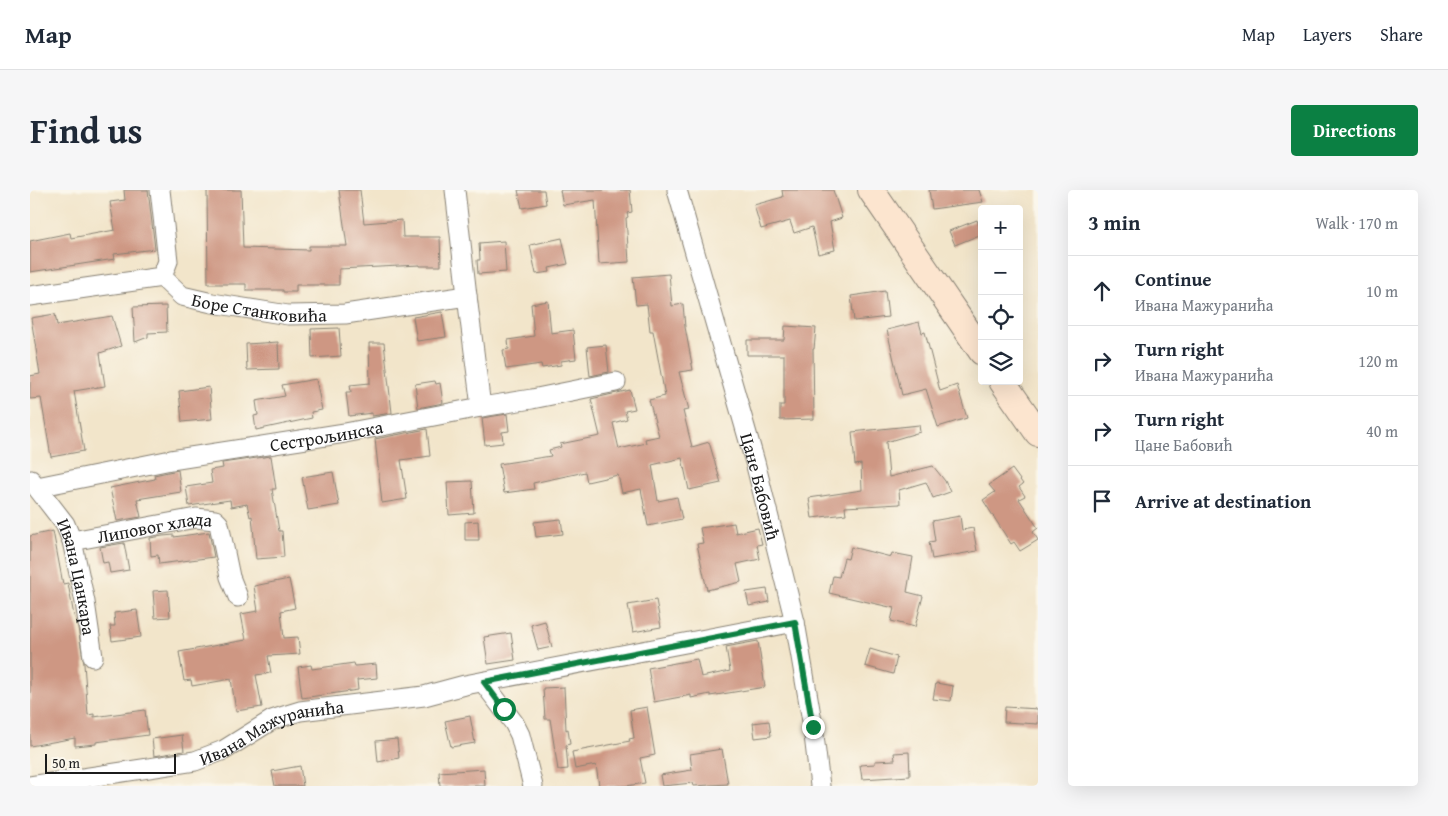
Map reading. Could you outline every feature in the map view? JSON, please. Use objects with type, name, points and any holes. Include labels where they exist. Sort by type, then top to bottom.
[{"type":"street","points":[[30,296],[162,277],[168,261],[160,190]]},
{"type":"street","points":[[455,190],[481,407]]},
{"type":"street","name":"Цане Бабовић","points":[[677,190],[755,462],[795,622],[810,708],[820,786]]},
{"type":"street","points":[[871,190],[978,346]]},
{"type":"street","name":"Боре Станковића","points":[[162,277],[182,296],[212,303],[288,315],[345,314],[467,296]]},
{"type":"street","name":"Сестрољинска","points":[[33,483],[346,433],[616,382]]},
{"type":"street","points":[[1005,385],[1038,434]]},
{"type":"street","name":"Ивана Цанкара","points":[[33,483],[65,524],[72,542],[85,602],[93,657]]},
{"type":"street","name":"Липовог хлада","points":[[72,542],[196,518],[215,520],[219,524],[230,577],[238,597]]},
{"type":"street","name":"Ивана Мажуранића","points":[[30,786],[195,761],[224,750],[272,720],[300,712],[424,696],[484,682],[795,622]]},
{"type":"street","points":[[484,682],[514,723],[520,735],[533,786]]},
{"type":"building","points":[[124,190],[148,190],[155,249],[114,254],[115,259],[30,272],[30,241],[70,233],[71,238],[115,230],[110,202],[125,200]]},
{"type":"building","points":[[207,190],[241,190],[243,248],[309,250],[309,246],[347,246],[339,190],[360,190],[364,223],[402,220],[403,237],[440,237],[441,266],[420,265],[339,269],[339,285],[296,285],[296,292],[246,290],[246,284],[208,284]]},
{"type":"building","points":[[518,190],[544,190],[546,204],[522,208]]},
{"type":"building","points":[[560,190],[630,190],[632,212],[627,213],[628,217],[626,218],[629,262],[599,264],[595,200],[563,205]]},
{"type":"building","points":[[782,190],[833,190],[842,218],[830,222],[835,250],[818,254],[812,227],[794,233],[790,221],[761,229],[754,205],[783,197]]},
{"type":"building","points":[[929,190],[979,190],[983,202],[932,209]]},
{"type":"building","points":[[977,220],[978,223],[978,236],[955,245],[949,231]]},
{"type":"building","points":[[562,238],[568,264],[549,268],[550,272],[536,274],[530,245]]},
{"type":"building","points":[[504,241],[506,272],[478,274],[477,260],[480,260],[479,243]]},
{"type":"building","points":[[669,274],[672,306],[683,304],[693,370],[679,372],[689,410],[683,411],[692,447],[709,442],[721,483],[689,490],[682,458],[652,465],[658,501],[677,497],[682,519],[648,526],[641,489],[622,493],[618,475],[587,482],[585,472],[533,483],[534,489],[504,493],[499,464],[551,456],[549,450],[561,447],[560,444],[600,436],[591,399],[630,390],[635,409],[625,411],[627,419],[613,423],[619,449],[646,443],[645,439],[659,436],[649,400],[665,396],[653,331],[650,331],[647,304],[636,305],[633,277]]},
{"type":"building","points":[[885,291],[888,317],[854,321],[851,296]]},
{"type":"building","points":[[548,301],[551,333],[573,330],[576,359],[561,361],[561,365],[542,368],[541,364],[506,369],[503,350],[509,349],[508,340],[534,336],[531,304]]},
{"type":"building","points":[[166,306],[167,332],[148,333],[148,337],[135,342],[133,307]]},
{"type":"building","points":[[442,312],[446,337],[417,341],[413,317]]},
{"type":"building","points":[[55,314],[57,325],[112,316],[121,346],[100,353],[105,386],[74,391],[84,451],[51,457],[41,398],[30,399],[30,376],[40,374],[31,318]]},
{"type":"building","points":[[919,322],[922,333],[925,332],[940,391],[957,385],[967,418],[938,427],[926,389],[902,395],[887,330]]},
{"type":"building","points":[[785,326],[816,328],[813,349],[814,419],[780,420],[780,405],[784,405],[784,355],[747,355],[747,340],[784,340]]},
{"type":"building","points":[[339,328],[341,356],[312,358],[311,329]]},
{"type":"building","points":[[278,342],[279,369],[247,370],[246,344]]},
{"type":"building","points":[[369,343],[384,343],[392,413],[372,416],[372,413],[349,416],[346,392],[351,392],[350,385],[370,383]]},
{"type":"building","points":[[606,345],[609,372],[590,376],[587,347]]},
{"type":"building","points":[[316,379],[322,410],[311,412],[312,418],[256,430],[254,416],[258,415],[256,401],[285,396],[282,385]]},
{"type":"building","points":[[435,381],[436,384],[440,383],[443,403],[418,408],[415,384]]},
{"type":"building","points":[[209,387],[212,419],[182,422],[179,391]]},
{"type":"building","points":[[507,414],[509,431],[502,432],[503,443],[485,445],[482,418]]},
{"type":"building","points":[[919,425],[920,432],[886,442],[889,477],[933,466],[945,481],[950,492],[933,498],[926,482],[899,490],[900,504],[845,507],[846,514],[812,518],[809,498],[862,490],[861,464],[855,465],[852,432]]},
{"type":"building","points":[[427,429],[430,456],[401,460],[407,499],[382,503],[375,439]]},
{"type":"building","points":[[271,456],[276,489],[272,489],[279,531],[282,531],[284,557],[256,559],[252,516],[250,517],[247,504],[231,507],[230,500],[189,506],[186,487],[212,483],[210,470],[223,468],[222,463]]},
{"type":"building","points":[[1012,469],[1023,484],[1019,487],[1025,496],[1019,499],[1038,528],[1033,532],[1038,540],[1020,551],[1014,542],[1011,544],[983,500],[995,492],[989,485]]},
{"type":"building","points":[[178,470],[181,492],[137,499],[141,517],[117,521],[110,488],[155,479],[154,475]]},
{"type":"building","points":[[333,472],[339,505],[308,510],[302,477]]},
{"type":"building","points":[[472,481],[474,513],[449,515],[447,482]]},
{"type":"building","points":[[960,516],[962,530],[973,528],[977,551],[932,559],[929,542],[935,541],[932,521]]},
{"type":"building","points":[[561,519],[563,534],[536,537],[534,522]]},
{"type":"building","points":[[478,521],[479,540],[465,540],[465,522]]},
{"type":"building","points":[[734,523],[736,533],[758,528],[762,544],[757,545],[760,559],[737,564],[741,582],[707,590],[697,544],[703,543],[700,528]]},
{"type":"building","points":[[53,531],[63,584],[68,583],[74,616],[77,622],[84,664],[88,715],[94,714],[94,717],[145,710],[148,735],[75,746],[75,738],[30,746],[30,536]]},
{"type":"building","points":[[209,532],[214,557],[159,564],[158,555],[151,556],[150,538]]},
{"type":"building","points":[[124,543],[129,570],[110,573],[108,562],[103,563],[100,547]]},
{"type":"building","points":[[851,547],[891,557],[892,553],[913,557],[907,592],[923,596],[915,627],[891,621],[894,608],[829,593],[833,576],[839,577],[844,558],[848,559]]},
{"type":"building","points":[[289,579],[295,608],[281,611],[284,638],[298,637],[300,654],[268,656],[271,673],[256,675],[262,707],[236,711],[231,679],[192,686],[191,680],[184,681],[179,652],[246,640],[241,614],[258,611],[254,586]]},
{"type":"building","points":[[767,589],[769,602],[749,606],[746,592]]},
{"type":"building","points":[[168,590],[170,617],[155,618],[153,591]]},
{"type":"building","points":[[656,600],[661,627],[633,632],[628,605]]},
{"type":"building","points":[[137,610],[141,637],[112,641],[110,626],[115,626],[114,613]]},
{"type":"building","points":[[545,621],[552,647],[538,650],[531,625]]},
{"type":"building","points":[[511,633],[515,660],[488,664],[484,637]]},
{"type":"building","points":[[758,641],[765,687],[710,696],[710,694],[691,698],[691,695],[654,702],[648,668],[697,659],[701,677],[730,671],[726,647]]},
{"type":"building","points":[[870,649],[897,657],[893,674],[865,666]]},
{"type":"building","points":[[354,663],[355,666],[376,664],[377,678],[357,680],[358,690],[302,698],[298,667],[311,665],[312,669]]},
{"type":"building","points":[[936,683],[953,686],[951,701],[933,699]]},
{"type":"building","points":[[564,687],[566,730],[568,729],[570,744],[566,745],[568,769],[558,770],[550,719],[545,719],[543,688]]},
{"type":"building","points":[[647,707],[655,755],[640,758],[645,783],[626,786],[599,786],[596,765],[575,769],[572,752],[630,741],[629,739],[634,738],[630,710]]},
{"type":"building","points":[[1005,707],[1038,709],[1038,724],[1004,722]]},
{"type":"building","points":[[470,716],[475,743],[451,747],[445,721]]},
{"type":"building","points":[[769,721],[771,736],[755,738],[753,723]]},
{"type":"building","points":[[182,735],[184,751],[154,756],[152,739]]},
{"type":"building","points":[[397,739],[399,758],[378,762],[376,741]]},
{"type":"building","points":[[722,749],[728,784],[694,786],[693,783],[662,786],[660,775],[692,770],[690,754]]},
{"type":"building","points":[[909,752],[910,776],[862,779],[860,765],[875,764],[875,761],[895,760],[894,753]]},
{"type":"building","points":[[300,766],[303,786],[275,786],[272,771]]},
{"type":"building","points":[[484,769],[485,786],[440,786],[439,772]]},
{"type":"route","points":[[504,709],[484,682],[795,622],[813,727]]}]
